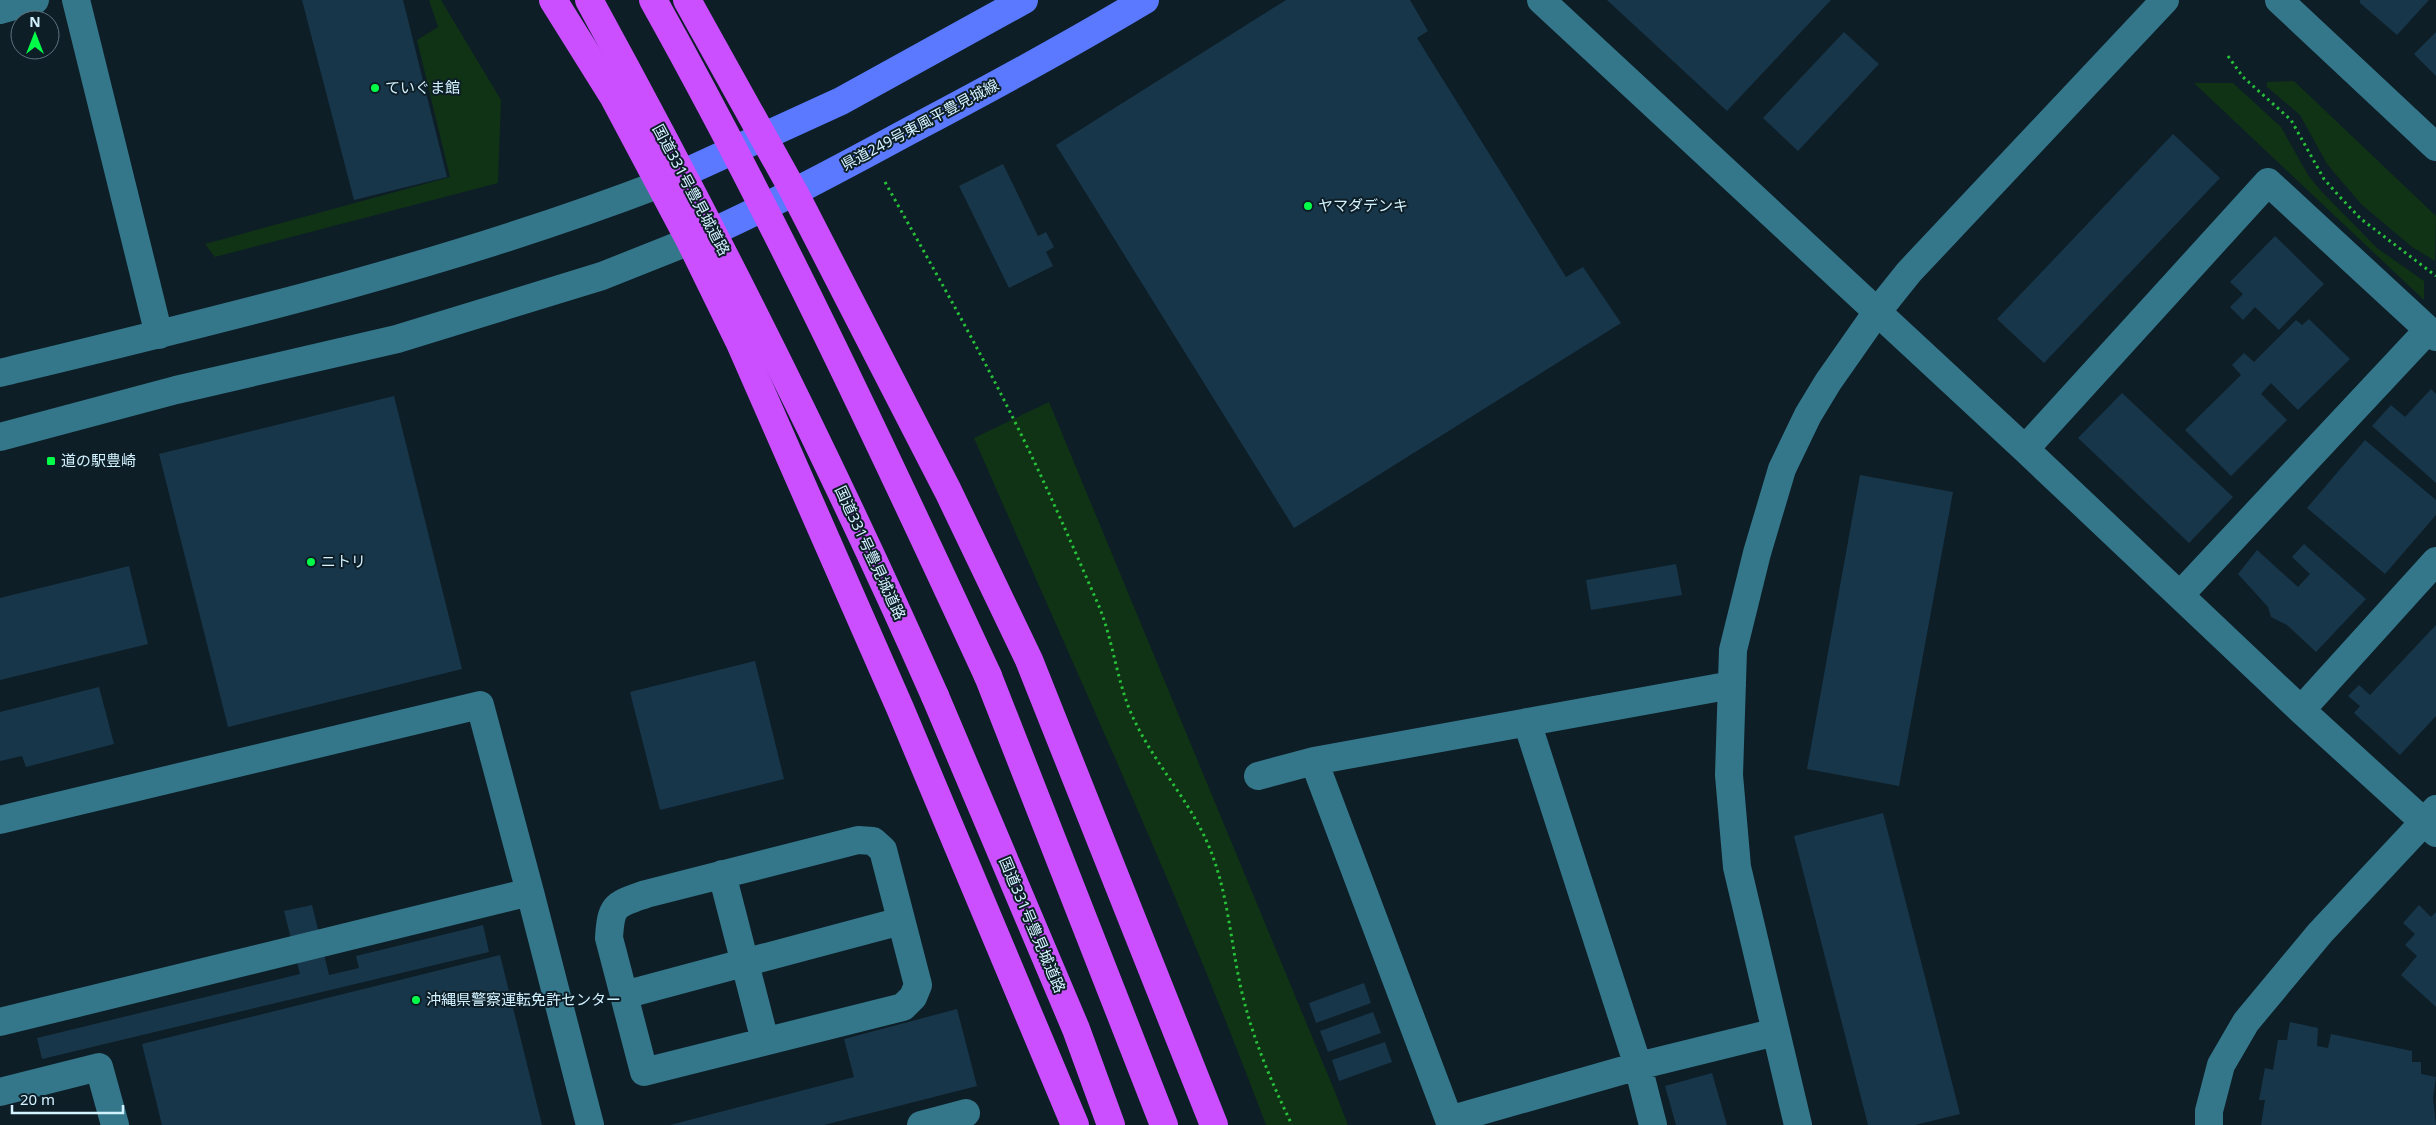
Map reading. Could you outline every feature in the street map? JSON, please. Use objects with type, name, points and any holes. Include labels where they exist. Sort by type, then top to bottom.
[{"type":"highway","points":[[553,0],[612,96],[690,241],[739,341],[900,708],[1075,1125]]},
{"type":"highway","name":"国道331号豊見城道路","points":[[589,0],[720,243],[867,543],[935,696],[1076,1029],[1111,1125]]},
{"type":"highway","points":[[653,0],[701,86],[845,368],[988,676],[1164,1125]]},
{"type":"highway","points":[[687,0],[794,192],[948,491],[1028,660],[1214,1125]]},
{"type":"main road","points":[[660,184],[764,138],[840,101],[1024,0]]},
{"type":"main road","name":"県道249号東風平豊見城線","points":[[690,241],[742,218],[869,153],[1081,38],[1145,0]]},
{"type":"street","points":[[0,10],[34,0]]},
{"type":"street","points":[[76,0],[159,334]]},
{"type":"street","points":[[1541,0],[2025,449],[2301,710],[2432,822],[2320,933],[2246,1022],[2222,1065],[2209,1111],[2209,1125]]},
{"type":"street","points":[[1798,1125],[1737,867],[1729,775],[1733,650],[1757,553],[1782,468],[1808,415],[1823,390],[1876,312],[1909,272],[2165,0]]},
{"type":"street","points":[[2279,0],[2436,147]]},
{"type":"street","points":[[2025,449],[2268,182],[2432,334],[2180,595]]},
{"type":"street","points":[[0,373],[372,279],[552,223],[660,184]]},
{"type":"street","points":[[0,436],[176,390],[397,339],[602,276],[690,241]]},
{"type":"street","points":[[2301,710],[2436,561]]},
{"type":"street","points":[[1258,776],[1314,761],[1732,685]]},
{"type":"street","points":[[0,820],[480,704],[590,1125]]},
{"type":"street","points":[[1526,722],[1638,1066],[1653,1125]]},
{"type":"street","points":[[1314,761],[1450,1122],[1638,1066],[1776,1032]]},
{"type":"street","points":[[858,840],[873,841],[883,850],[918,985],[913,997],[903,1007],[644,1072],[609,938],[610,915],[620,903],[646,894],[722,874],[858,840]]},
{"type":"street","points":[[722,874],[764,1041]]},
{"type":"street","points":[[0,1022],[530,892]]},
{"type":"street","points":[[624,995],[901,921]]},
{"type":"street","points":[[0,1092],[99,1067],[115,1125]]},
{"type":"street","points":[[921,1125],[966,1113]]},
{"type":"path","points":[[2228,56],[2243,77],[2291,120],[2324,179],[2338,196],[2374,230],[2436,276]]},
{"type":"path","points":[[869,153],[968,330],[1015,421],[1100,608],[1111,642],[1122,690],[1132,716],[1197,821],[1213,857],[1226,907],[1250,1026],[1266,1071],[1292,1125]]},
{"type":"green space","points":[[429,0],[441,0],[501,100],[498,183],[215,257],[205,244],[450,177],[417,40],[438,27]]},
{"type":"green space","points":[[2294,81],[2436,216],[2435,261],[2412,247],[2361,204],[2327,164],[2300,115],[2267,87],[2267,82]]},
{"type":"green space","points":[[2194,83],[2233,83],[2281,127],[2308,175],[2321,191],[2377,248],[2424,281],[2424,300]]},
{"type":"green space","points":[[1049,402],[1348,1125],[1266,1125],[1198,951],[974,438]]},
{"type":"building","name":"ていぐま館","points":[[302,0],[403,0],[447,177],[354,200]]},
{"type":"building","name":"ヤマダデンキ","points":[[1286,0],[1410,0],[1428,31],[1417,38],[1566,277],[1583,267],[1621,323],[1294,528],[1056,145]]},
{"type":"building","points":[[1607,0],[1831,0],[1727,111]]},
{"type":"building","points":[[2360,0],[2429,0],[2397,35],[2360,3]]},
{"type":"building","points":[[1844,32],[1879,64],[1798,151],[1763,118]]},
{"type":"building","points":[[2436,32],[2436,76],[2414,54]]},
{"type":"building","points":[[2173,134],[2220,178],[2044,363],[1997,319]]},
{"type":"building","points":[[1003,164],[1038,236],[1046,232],[1054,247],[1046,252],[1053,266],[1009,288],[959,186]]},
{"type":"building","points":[[2275,236],[2324,284],[2279,330],[2255,307],[2243,320],[2230,307],[2243,294],[2230,282]]},
{"type":"building","points":[[2309,319],[2350,359],[2298,410],[2271,383],[2261,394],[2287,420],[2231,476],[2185,430],[2241,375],[2232,365],[2244,353],[2254,362],[2296,320],[2302,325]]},
{"type":"building","points":[[2431,389],[2436,394],[2436,483],[2372,426],[2391,405],[2405,417]]},
{"type":"building","points":[[2122,393],[2233,497],[2189,543],[2078,438]]},
{"type":"building","name":"ニトリ","points":[[394,396],[462,669],[228,727],[159,454]]},
{"type":"building","points":[[2365,440],[2436,500],[2436,515],[2385,574],[2307,508]]},
{"type":"building","points":[[1860,475],[1953,492],[1899,786],[1807,769]]},
{"type":"building","points":[[2304,544],[2366,599],[2316,652],[2287,625],[2271,617],[2268,607],[2238,574],[2257,550],[2298,587],[2310,574],[2292,557]]},
{"type":"building","points":[[1676,564],[1682,595],[1591,610],[1586,580]]},
{"type":"building","points":[[129,566],[148,644],[0,680],[0,598]]},
{"type":"building","points":[[2436,625],[2436,716],[2400,755],[2354,713],[2360,706],[2348,696],[2359,685],[2370,695]]},
{"type":"building","points":[[755,661],[784,779],[660,810],[630,692]]},
{"type":"building","points":[[99,687],[114,744],[26,767],[22,756],[0,761],[0,712]]},
{"type":"building","points":[[1883,813],[1960,1114],[1915,1125],[1868,1125],[1794,836]]},
{"type":"building","points":[[312,905],[329,975],[359,968],[356,956],[483,925],[489,952],[42,1059],[37,1038],[300,974],[284,911]]},
{"type":"building","points":[[2419,905],[2431,917],[2436,912],[2436,1007],[2401,975],[2417,956],[2405,945],[2415,934],[2403,923]]},
{"type":"building","name":"沖縄県警察運転免許センター","points":[[500,955],[542,1125],[162,1125],[142,1044]]},
{"type":"building","points":[[1364,983],[1371,1003],[1316,1023],[1309,1003]]},
{"type":"building","points":[[957,1009],[977,1086],[824,1125],[670,1125],[854,1077],[844,1039]]},
{"type":"building","points":[[1373,1012],[1381,1033],[1328,1052],[1320,1031]]},
{"type":"building","points":[[2290,1022],[2318,1028],[2317,1046],[2328,1048],[2331,1034],[2412,1051],[2412,1062],[2421,1062],[2421,1074],[2436,1077],[2433,1098],[2436,1125],[2261,1125],[2265,1100],[2259,1100],[2265,1068],[2273,1070],[2278,1040],[2287,1040]]},
{"type":"building","points":[[1385,1042],[1392,1062],[1339,1081],[1332,1060]]},
{"type":"building","points":[[1712,1073],[1727,1125],[1676,1125],[1665,1086]]},
{"type":"place","name":"ていぐま館","points":[[375,88]]},
{"type":"place","name":"ヤマダデンキ","points":[[1308,206]]},
{"type":"place","name":"道の駅豊崎","points":[[51,461]]},
{"type":"place","name":"ニトリ","points":[[311,562]]},
{"type":"place","name":"沖縄県警察運転免許センター","points":[[416,1000]]}]
